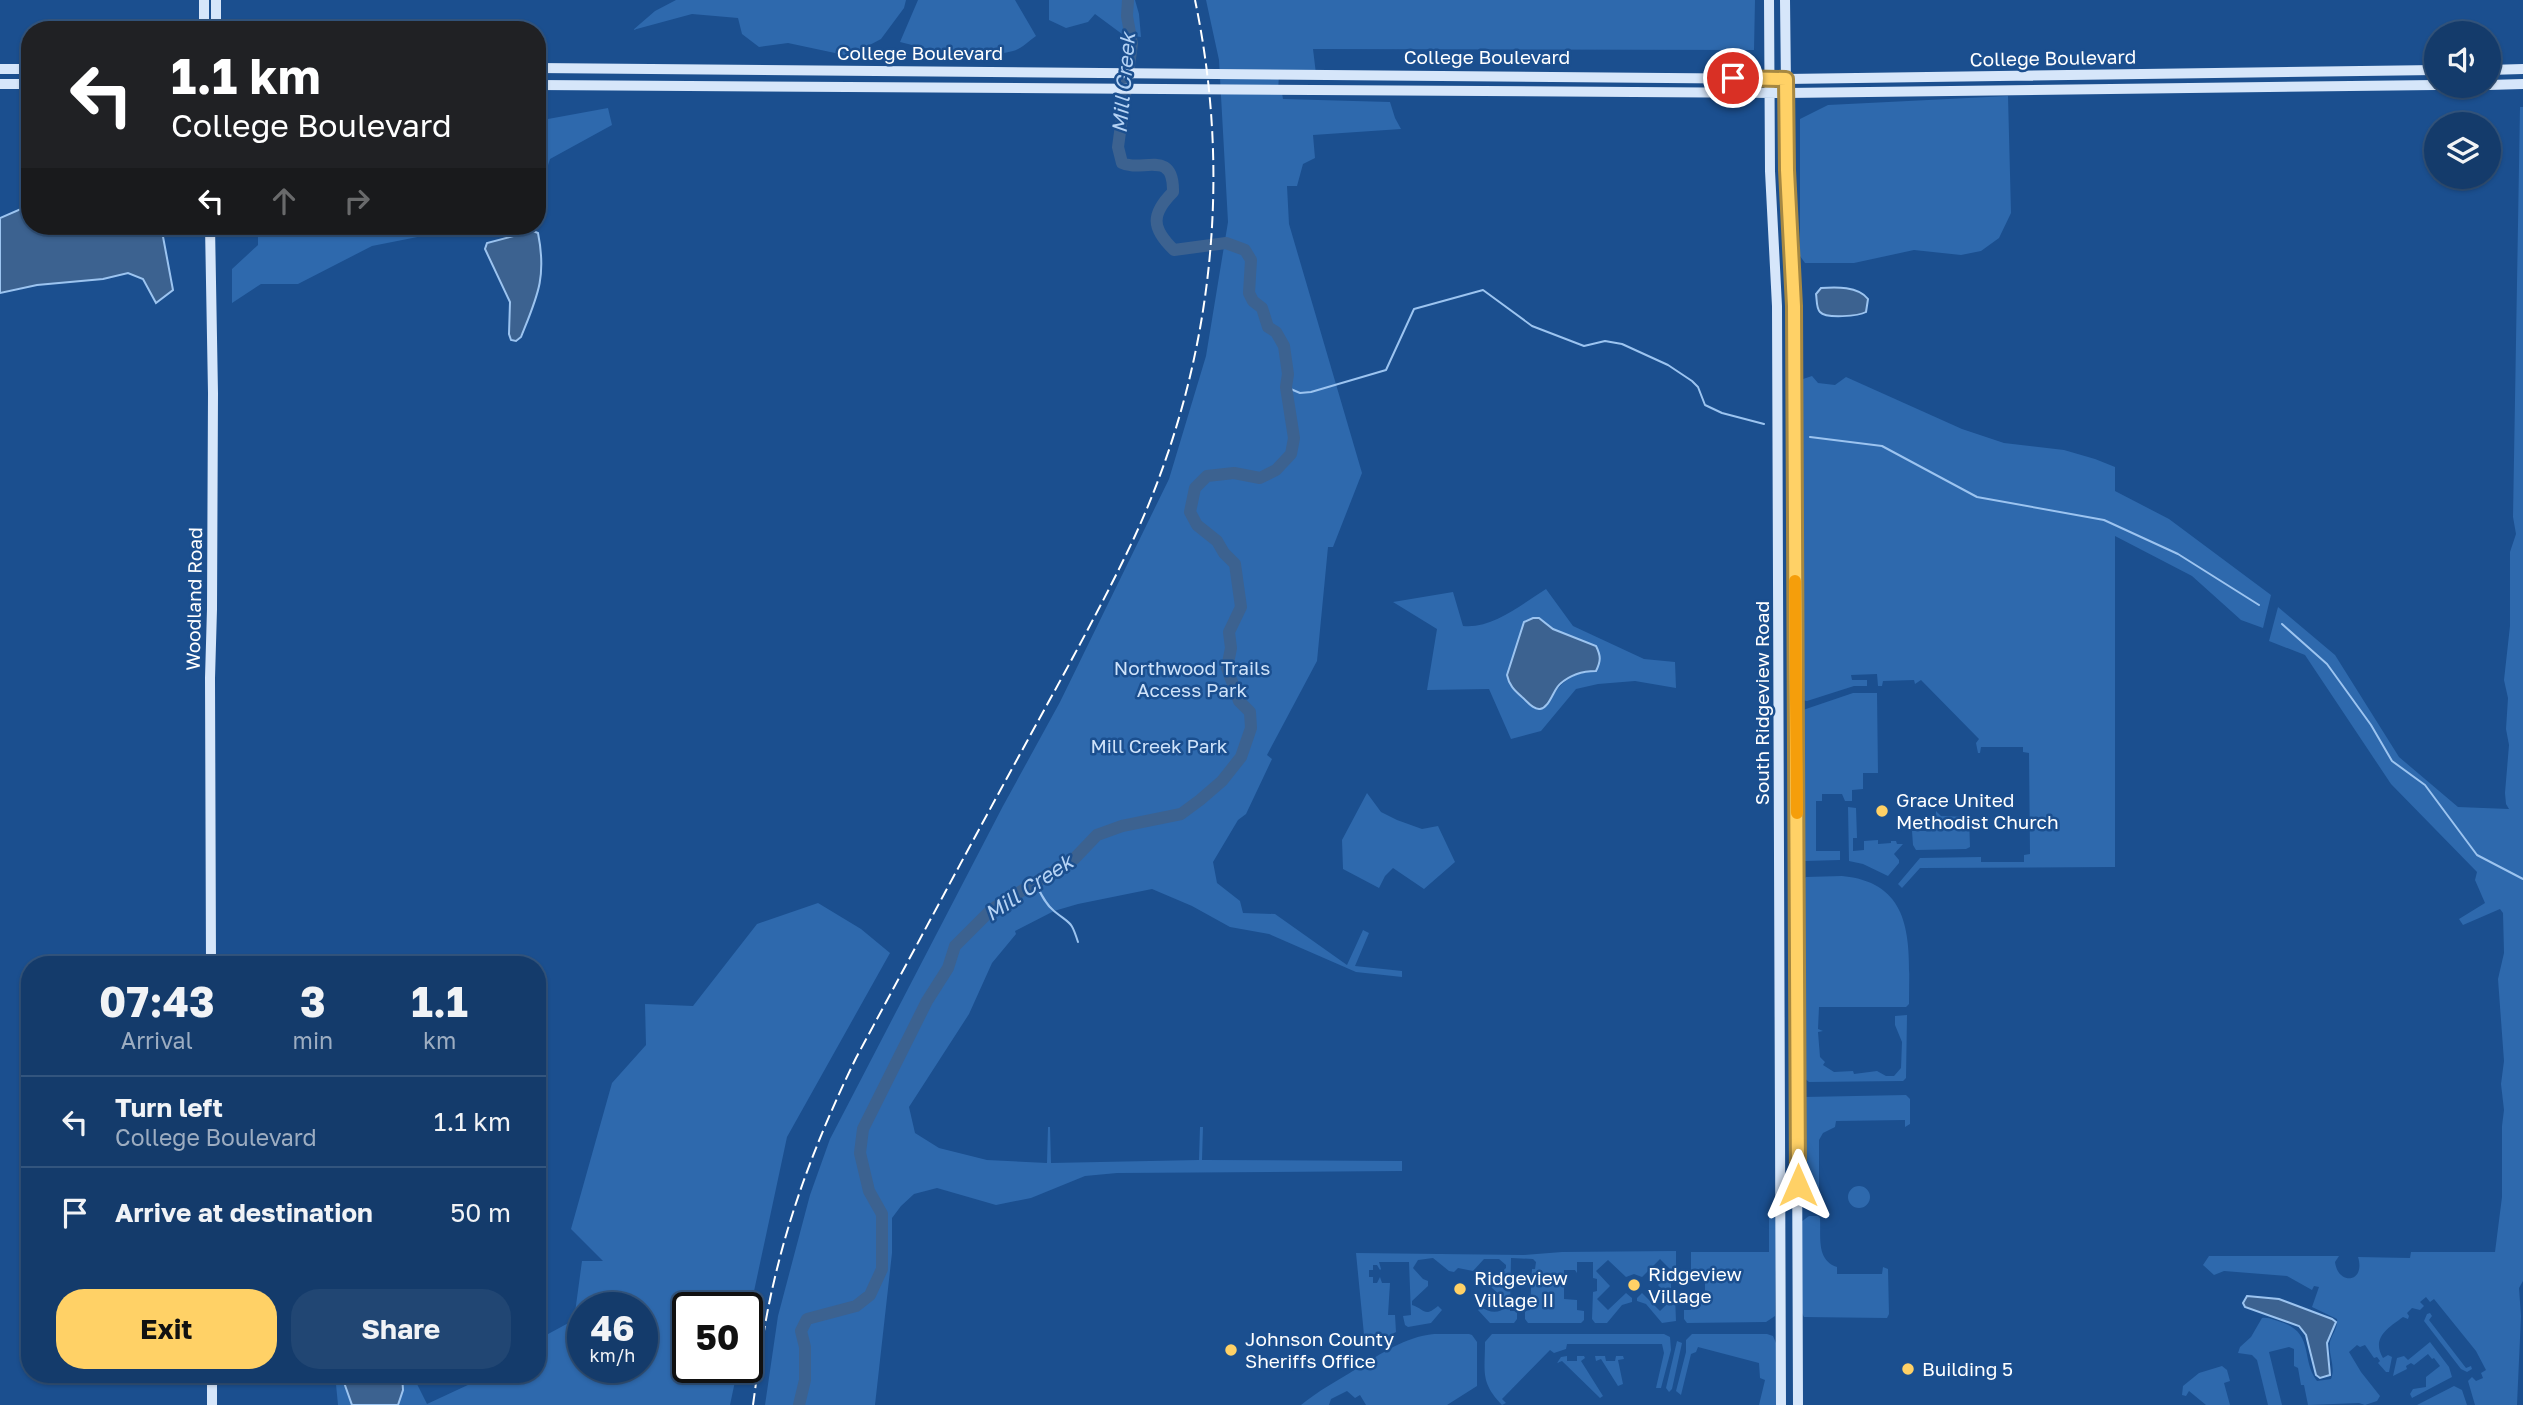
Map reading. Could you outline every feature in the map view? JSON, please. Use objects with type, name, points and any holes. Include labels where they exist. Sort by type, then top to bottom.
[{"type":"main road","points":[[204,0],[204,21]]},
{"type":"main road","points":[[216,0],[216,21]]},
{"type":"main road","name":"South Ridgeview Road","points":[[1769,0],[1770,171],[1777,306],[1781,1405]]},
{"type":"main road","name":"South Ridgeview Road","points":[[1785,0],[1787,170],[1794,306],[1798,1405]]},
{"type":"main road","name":"College Boulevard","points":[[546,68],[1770,79],[2424,70]]},
{"type":"main road","points":[[0,69],[21,69]]},
{"type":"main road","points":[[2501,69],[2523,69]]},
{"type":"main road","points":[[0,84],[21,84]]},
{"type":"main road","points":[[2501,85],[2523,84]]},
{"type":"main road","name":"College Boulevard","points":[[546,85],[1770,93],[2424,85]]},
{"type":"main road","name":"Woodland Road","points":[[211,235],[211,956]]},
{"type":"main road","points":[[212,1383],[212,1405]]},
{"type":"green space","points":[[676,0],[906,0],[904,8],[881,39],[849,56],[788,43],[759,47],[742,34],[738,18],[692,14],[633,30],[655,11]]},
{"type":"green space","points":[[918,0],[1015,0],[1036,36],[1016,50],[986,55],[941,51],[900,42]]},
{"type":"green space","points":[[1049,0],[1135,0],[1141,37],[1122,34],[1095,14],[1088,22],[1066,28],[1049,20]]},
{"type":"green space","name":"Northwood Trails Access Park","points":[[1206,0],[1755,0],[1754,50],[1313,49],[1316,74],[1279,74],[1278,93],[1282,93],[1283,99],[1390,102],[1401,129],[1313,135],[1315,158],[1303,164],[1297,186],[1287,186],[1289,224],[1362,473],[1333,547],[1328,547],[1317,661],[1267,755],[1272,759],[1246,814],[1238,820],[1213,862],[1217,883],[1240,901],[1243,913],[1275,914],[1347,965],[1363,930],[1369,933],[1355,966],[1402,971],[1402,977],[1356,972],[1269,934],[1230,927],[1192,906],[1152,889],[1078,904],[1054,911],[1015,931],[1016,934],[992,963],[969,1014],[909,1107],[915,1133],[939,1148],[987,1160],[1047,1163],[1050,1127],[1051,1163],[1199,1160],[1200,1127],[1203,1127],[1202,1160],[1402,1161],[1402,1171],[1117,1173],[1085,1176],[1031,1198],[996,1205],[937,1188],[914,1194],[892,1218],[892,1253],[875,1405],[765,1405],[778,1316],[810,1195],[830,1139],[1060,702],[1169,479],[1206,356],[1228,222],[1219,60]]},
{"type":"green space","points":[[2008,96],[2011,213],[1999,238],[1981,251],[1961,255],[1914,250],[1854,263],[1805,263],[1800,256],[1800,119],[1828,105]]},
{"type":"green space","points":[[2520,107],[2523,107],[2523,1281],[2519,1288],[2521,1316],[2517,1405],[2475,1405],[2468,1381],[2472,1377],[2476,1381],[2483,1378],[2481,1373],[2486,1370],[2476,1351],[2434,1299],[2430,1302],[2426,1297],[2420,1302],[2424,1306],[2420,1310],[2412,1308],[2407,1313],[2408,1319],[2403,1317],[2380,1339],[2383,1358],[2388,1355],[2392,1357],[2389,1372],[2378,1363],[2380,1361],[2377,1357],[2374,1358],[2365,1345],[2357,1345],[2349,1352],[2380,1396],[2377,1401],[2365,1405],[2308,1405],[2298,1368],[2294,1366],[2294,1349],[2289,1347],[2269,1352],[2282,1405],[2268,1405],[2257,1360],[2252,1355],[2238,1353],[2262,1318],[2284,1323],[2300,1334],[2317,1381],[2331,1379],[2333,1370],[2330,1342],[2337,1319],[2312,1307],[2319,1287],[2314,1286],[2312,1290],[2287,1276],[2224,1271],[2214,1275],[2203,1265],[2209,1256],[2339,1256],[2335,1262],[2337,1270],[2346,1278],[2351,1278],[2358,1272],[2358,1257],[2410,1258],[2411,1252],[2495,1252],[2502,1197],[2504,1110],[2501,1084],[2504,1061],[2498,979],[2504,953],[2503,913],[2500,909],[2463,925],[2459,919],[2485,903],[2475,880],[2477,872],[2391,784],[2305,655],[2269,641],[2278,607],[2335,655],[2399,757],[2458,807],[2509,809],[2505,793],[2509,745],[2506,729],[2508,698],[2504,680],[2510,626],[2510,552],[2516,534],[2513,517]]},
{"type":"green space","points":[[608,108],[612,125],[550,159],[546,171],[546,119]]},
{"type":"green space","points":[[258,235],[428,235],[372,246],[298,284],[261,284],[232,303],[232,269],[258,245]]},
{"type":"green space","points":[[1812,376],[1818,383],[1835,385],[1846,377],[1962,429],[2004,443],[2064,450],[2115,467],[2115,491],[2169,519],[2271,595],[2263,628],[2241,620],[2192,576],[2115,536],[2115,867],[1920,868],[1902,888],[1898,884],[1920,858],[1981,857],[1981,862],[2024,862],[2024,855],[2030,854],[2029,753],[2023,752],[2023,747],[1981,747],[1978,753],[1976,743],[1979,739],[1921,680],[1915,684],[1914,680],[1883,681],[1882,686],[1878,686],[1877,674],[1851,675],[1852,680],[1867,680],[1867,686],[1854,686],[1807,701],[1802,700],[1803,379]]},
{"type":"green space","points":[[1546,589],[1573,626],[1644,659],[1675,662],[1676,688],[1635,681],[1576,689],[1541,731],[1511,739],[1489,689],[1427,690],[1437,629],[1393,602],[1453,592],[1463,626],[1474,626],[1496,620]],"holes":[[[1524,622],[1547,624],[1553,629],[1596,646],[1596,671],[1572,677],[1556,691],[1547,706],[1534,708],[1512,688],[1507,675]]]},
{"type":"green space","points":[[1853,693],[1877,693],[1878,773],[1863,773],[1863,789],[1852,790],[1852,801],[1845,801],[1842,794],[1822,794],[1822,801],[1816,801],[1816,851],[1840,851],[1840,860],[1805,861],[1803,710]]},
{"type":"green space","points":[[1367,793],[1381,812],[1397,820],[1422,829],[1438,826],[1455,862],[1424,889],[1393,868],[1379,888],[1343,869],[1342,840]]},
{"type":"green space","points":[[1848,807],[1856,808],[1857,838],[1853,838],[1853,851],[1864,850],[1864,841],[1878,840],[1878,844],[1896,841],[1897,844],[1903,844],[1894,854],[1899,863],[1888,876],[1863,864],[1849,861]]},
{"type":"green space","points":[[1936,811],[1941,816],[1969,817],[1970,847],[1916,850],[1912,831],[1935,831]]},
{"type":"green space","points":[[1842,876],[1866,881],[1884,891],[1896,905],[1904,921],[1908,940],[1909,1004],[1906,1007],[1819,1007],[1818,1029],[1823,1031],[1818,1032],[1820,1057],[1825,1062],[1823,1065],[1834,1072],[1853,1071],[1854,1074],[1877,1071],[1886,1076],[1894,1076],[1901,1068],[1902,1042],[1895,1025],[1895,1016],[1907,1015],[1906,1078],[1903,1081],[1809,1082],[1804,1078],[1804,879]]},
{"type":"green space","points":[[818,903],[861,929],[890,953],[787,1137],[754,1292],[672,1292],[672,1383],[735,1383],[730,1405],[338,1405],[336,1383],[416,1383],[427,1404],[470,1383],[546,1383],[546,1335],[567,1324],[567,1383],[658,1383],[658,1292],[578,1292],[582,1261],[603,1261],[571,1229],[612,1083],[646,1045],[645,1004],[693,1006],[757,924]]},
{"type":"green space","points":[[1906,1095],[1910,1099],[1910,1124],[1905,1127],[1905,1120],[1836,1121],[1835,1127],[1823,1133],[1819,1140],[1819,1204],[1816,1207],[1805,1207],[1800,1202],[1801,1102],[1804,1097]]},
{"type":"green space","points":[[1859,1186],[1867,1189],[1870,1197],[1867,1205],[1859,1208],[1851,1205],[1848,1197],[1851,1189]]},
{"type":"green space","points":[[1769,1214],[1776,1219],[1775,1316],[1766,1322],[1687,1323],[1684,1310],[1691,1310],[1691,1295],[1694,1300],[1705,1299],[1705,1270],[1694,1270],[1691,1275],[1691,1252],[1769,1252]]},
{"type":"green space","points":[[1809,1216],[1820,1218],[1823,1253],[1830,1264],[1837,1267],[1837,1274],[1882,1274],[1883,1267],[1888,1269],[1887,1318],[1804,1317],[1801,1311],[1801,1222]]},
{"type":"green space","points":[[1676,1251],[1676,1277],[1671,1278],[1671,1295],[1675,1296],[1676,1321],[1662,1323],[1646,1304],[1637,1301],[1642,1293],[1660,1311],[1672,1299],[1658,1285],[1672,1271],[1660,1259],[1642,1277],[1634,1274],[1626,1277],[1608,1260],[1596,1271],[1610,1286],[1597,1299],[1608,1310],[1626,1293],[1632,1298],[1632,1302],[1622,1305],[1607,1323],[1595,1323],[1592,1319],[1593,1292],[1597,1291],[1597,1279],[1593,1278],[1593,1262],[1577,1262],[1577,1273],[1575,1270],[1564,1270],[1564,1299],[1577,1300],[1577,1310],[1584,1311],[1584,1320],[1581,1323],[1528,1323],[1525,1311],[1530,1310],[1532,1269],[1535,1269],[1536,1262],[1533,1259],[1511,1258],[1510,1311],[1517,1311],[1517,1319],[1514,1323],[1490,1323],[1478,1310],[1481,1307],[1498,1311],[1507,1306],[1506,1301],[1491,1287],[1492,1281],[1506,1265],[1499,1259],[1484,1259],[1473,1271],[1458,1268],[1454,1272],[1433,1258],[1418,1260],[1413,1268],[1428,1281],[1428,1286],[1412,1301],[1412,1305],[1425,1312],[1438,1306],[1442,1310],[1431,1323],[1408,1327],[1403,1316],[1411,1315],[1409,1262],[1379,1262],[1381,1269],[1373,1265],[1373,1270],[1369,1270],[1369,1277],[1373,1277],[1373,1283],[1377,1283],[1380,1277],[1382,1283],[1390,1283],[1388,1315],[1395,1315],[1396,1332],[1368,1348],[1365,1345],[1356,1253],[1524,1255]]},
{"type":"green space","points":[[2430,1313],[2432,1316],[2429,1320],[2466,1368],[2471,1366],[2472,1369],[2467,1372],[2461,1369],[2424,1321]]},
{"type":"green space","points":[[1434,1334],[1469,1334],[1477,1342],[1477,1386],[1447,1405],[1366,1405],[1360,1395],[1355,1398],[1347,1391],[1331,1399],[1329,1405],[1301,1405],[1393,1347]]},
{"type":"green space","points":[[1492,1334],[1664,1334],[1670,1337],[1671,1350],[1661,1388],[1656,1388],[1664,1353],[1662,1344],[1567,1344],[1566,1349],[1554,1353],[1550,1350],[1502,1399],[1506,1403],[1502,1405],[1490,1390],[1485,1376],[1485,1342]]},
{"type":"green space","points":[[1692,1334],[1773,1336],[1776,1343],[1776,1405],[1759,1405],[1765,1380],[1760,1378],[1759,1363],[1698,1347],[1696,1352],[1691,1354],[1681,1395],[1676,1391],[1686,1352],[1686,1340]]},
{"type":"green space","points":[[1677,1341],[1682,1343],[1672,1389],[1669,1392],[1666,1388]]},
{"type":"green space","points":[[2430,1342],[2449,1367],[2452,1377],[2412,1398],[2410,1394],[2413,1389],[2426,1387],[2426,1377],[2440,1366],[2428,1354],[2393,1376],[2397,1358],[2404,1356],[2408,1360]]},
{"type":"green space","points":[[1567,1356],[1567,1361],[1577,1361],[1577,1356],[1584,1356],[1581,1361],[1603,1396],[1600,1398],[1562,1361],[1557,1363],[1561,1357]]},
{"type":"green space","points":[[1595,1356],[1605,1356],[1606,1361],[1615,1361],[1616,1356],[1623,1356],[1624,1359],[1618,1360],[1623,1384],[1618,1386],[1601,1359],[1596,1361]]},
{"type":"green space","points":[[2222,1366],[2227,1370],[2230,1381],[2224,1383],[2230,1405],[2206,1405],[2189,1391],[2186,1396],[2182,1395],[2183,1386],[2199,1373]]},
{"type":"green space","points":[[2454,1386],[2462,1390],[2467,1405],[2417,1405]]},
{"type":"shaded area","points":[[21,209],[21,235],[163,235],[173,290],[156,303],[143,279],[128,273],[103,279],[37,285],[0,293],[0,218]]},
{"type":"shaded area","points":[[518,235],[538,235],[541,249],[539,287],[521,337],[516,341],[511,340],[509,334],[510,302],[485,249],[487,243]]},
{"type":"shaded area","points":[[1821,288],[1846,288],[1859,292],[1868,299],[1866,312],[1843,316],[1823,314],[1818,308],[1816,294]]},
{"type":"shaded area","points":[[1539,618],[1553,629],[1596,646],[1600,658],[1596,671],[1577,674],[1564,681],[1540,709],[1533,707],[1517,692],[1507,675],[1524,622]]},
{"type":"shaded area","points":[[2247,1296],[2279,1299],[2336,1322],[2327,1343],[2330,1375],[2320,1378],[2316,1375],[2306,1335],[2299,1326],[2245,1307],[2243,1303]]},
{"type":"shaded area","points":[[344,1383],[403,1383],[398,1405],[352,1405]]},
{"type":"waterway","name":"Mill Creek","points":[[799,1405],[805,1380],[805,1347],[801,1331],[807,1319],[856,1306],[870,1295],[882,1269],[882,1214],[869,1191],[860,1153],[863,1129],[927,1001],[948,968],[955,946],[992,909],[1074,859],[1097,835],[1122,826],[1181,814],[1222,781],[1241,757],[1251,728],[1250,712],[1239,701],[1227,668],[1231,648],[1229,632],[1241,607],[1235,564],[1217,541],[1197,525],[1190,512],[1195,488],[1207,476],[1234,473],[1260,478],[1276,470],[1291,454],[1294,438],[1286,387],[1288,374],[1284,346],[1276,332],[1268,327],[1262,308],[1253,301],[1249,293],[1251,260],[1245,250],[1226,243],[1174,250],[1161,235],[1157,221],[1161,207],[1173,192],[1168,170],[1162,166],[1122,163],[1118,147],[1132,44],[1127,16],[1128,0]]},
{"type":"waterway","points":[[1286,387],[1300,393],[1311,392],[1386,370],[1414,309],[1483,290],[1532,326],[1584,346],[1605,341],[1622,344],[1668,365],[1698,387],[1705,405],[1722,413],[1764,424]]},
{"type":"waterway","points":[[1810,437],[1882,446],[1977,497],[2104,520],[2178,554],[2259,605]]},
{"type":"waterway","points":[[2282,624],[2327,664],[2371,725],[2392,761],[2425,785],[2477,855],[2523,879]]},
{"type":"waterway","points":[[1035,882],[1048,905],[1072,926],[1078,942]]},
{"type":"railway","points":[[753,1405],[765,1322],[783,1245],[800,1190],[832,1111],[856,1058],[1081,642],[1134,538],[1161,474],[1182,408],[1198,341],[1208,274],[1213,205],[1212,137],[1206,68],[1195,0]]},
{"type":"slow traffic","points":[[1795,581],[1797,813]]},
{"type":"place","name":"Grace United Methodist Church","points":[[1882,811]]},
{"type":"place","name":"Ridgeview Village","points":[[1634,1285]]},
{"type":"place","name":"Ridgeview Village II","points":[[1460,1289]]},
{"type":"place","name":"Johnson County Sheriffs Office","points":[[1231,1350]]},
{"type":"place","name":"Building 5","points":[[1908,1369]]},
{"type":"route","points":[[1733,78],[1786,79],[1787,170],[1794,306],[1798,1185]]},
{"type":"park label","name":"Mill Creek Park","points":[[1159,746]]}]
